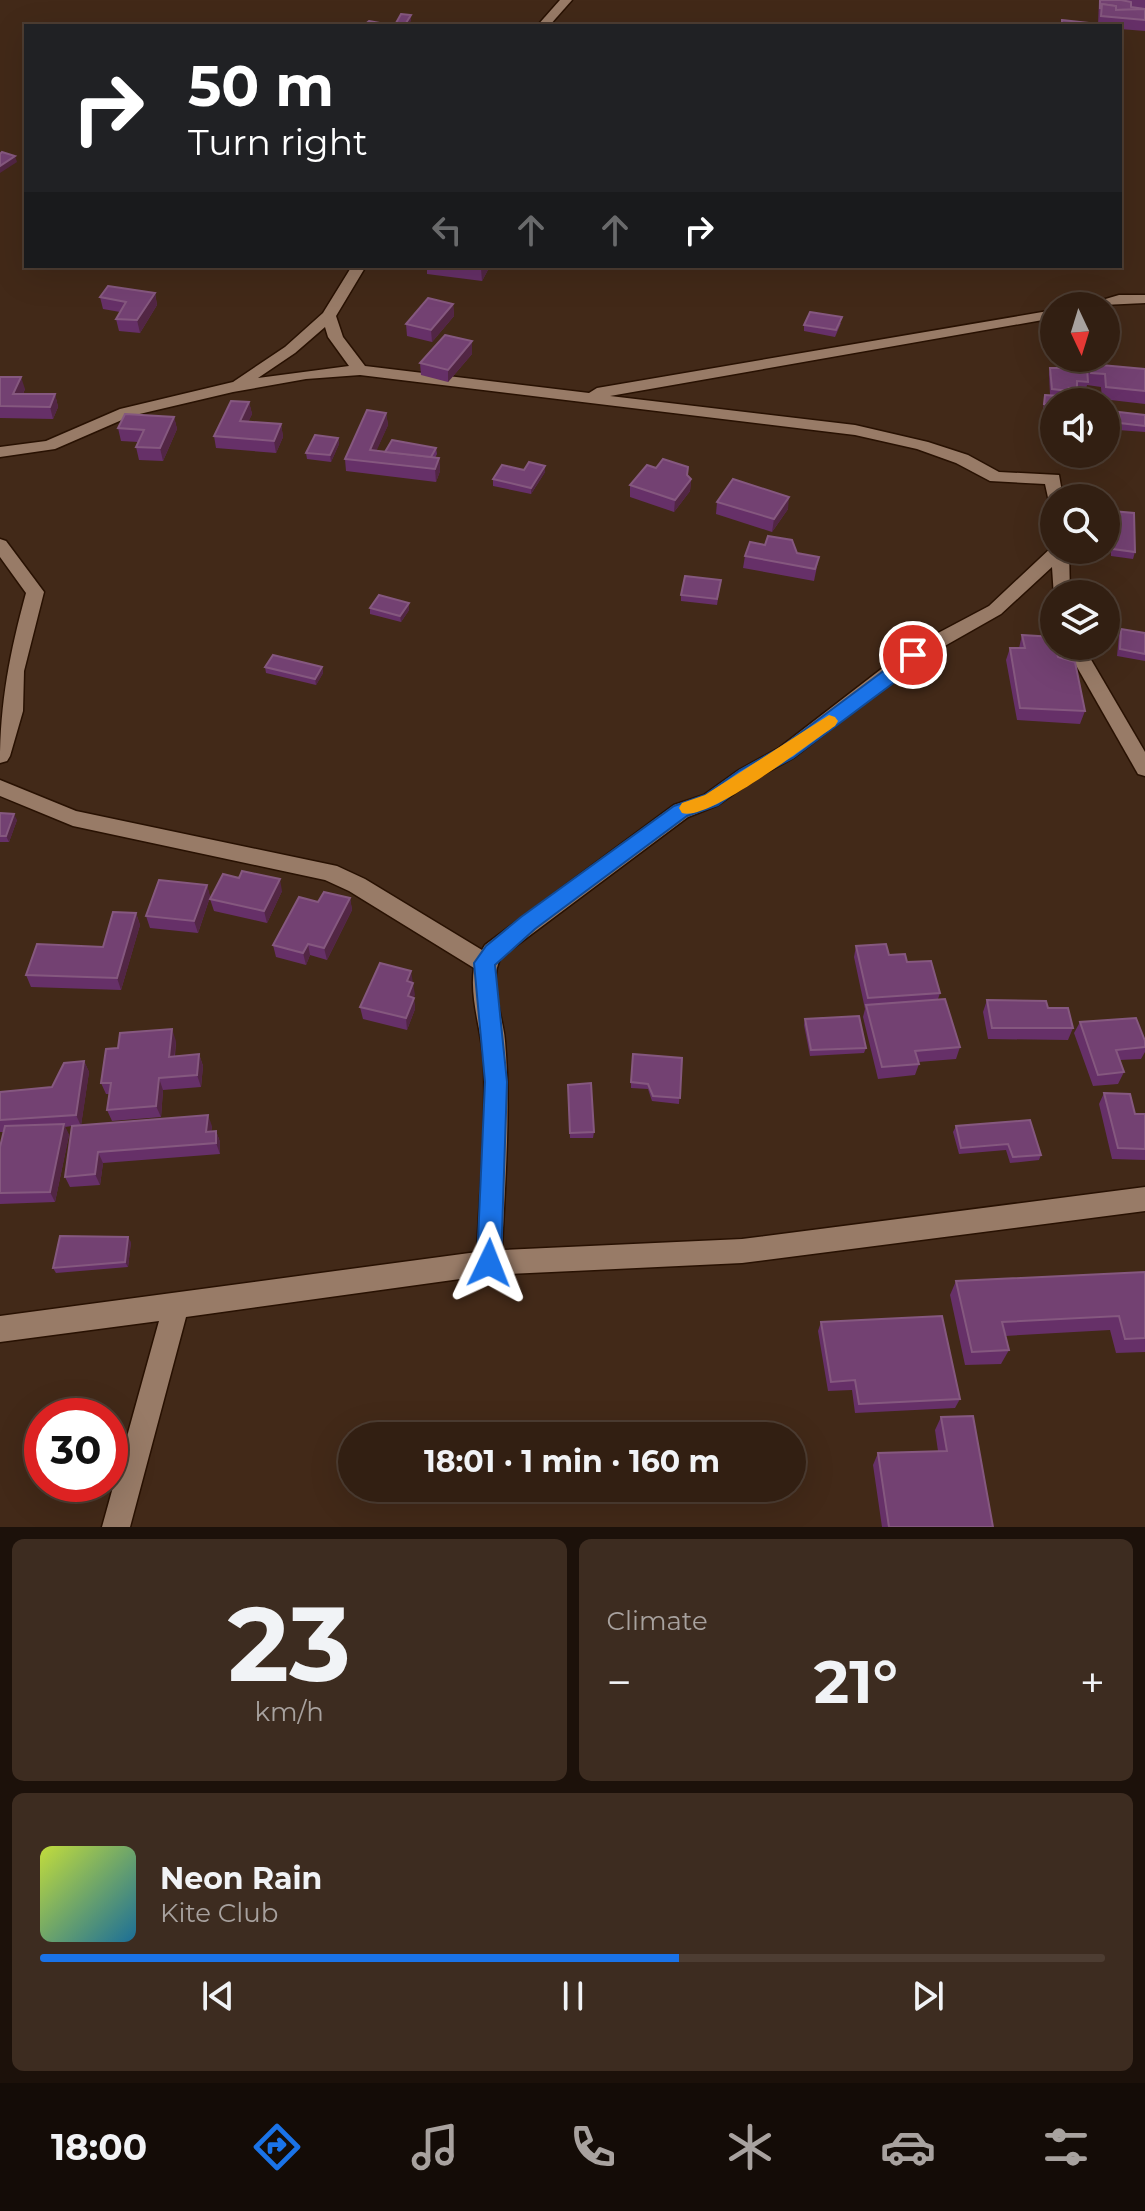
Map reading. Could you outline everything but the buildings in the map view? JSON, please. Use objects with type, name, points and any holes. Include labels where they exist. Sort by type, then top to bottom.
[{"type":"street","points":[[545,24],[566,0]]},
{"type":"street","points":[[233,387],[290,350],[329,316],[358,268]]},
{"type":"street","points":[[1120,299],[1145,299]]},
{"type":"street","points":[[329,316],[336,337],[360,370]]},
{"type":"street","points":[[577,397],[1040,316]]},
{"type":"street","points":[[0,452],[49,446],[126,412],[233,387],[306,374],[360,370],[855,430],[922,445],[962,459],[996,477],[1053,479],[1054,484]]},
{"type":"street","points":[[0,545],[35,592],[15,671],[13,711],[0,756]]},
{"type":"street","points":[[489,1263],[496,1082],[484,963],[493,951],[681,811],[711,800],[746,775],[786,753],[913,655],[995,610],[1044,564]]},
{"type":"street","points":[[1082,660],[1145,769]]},
{"type":"street","points":[[0,788],[73,818],[329,872],[357,885],[484,963]]},
{"type":"street","points":[[0,1329],[489,1263],[742,1251],[1145,1199]]},
{"type":"street","points":[[116,1527],[176,1305]]},
{"type":"slow traffic","points":[[688,808],[711,800],[746,775],[786,753],[829,721]]},
{"type":"route","points":[[489,1263],[496,1082],[484,963],[493,951],[528,923],[681,811],[706,803],[746,775],[786,753],[913,655]]}]
